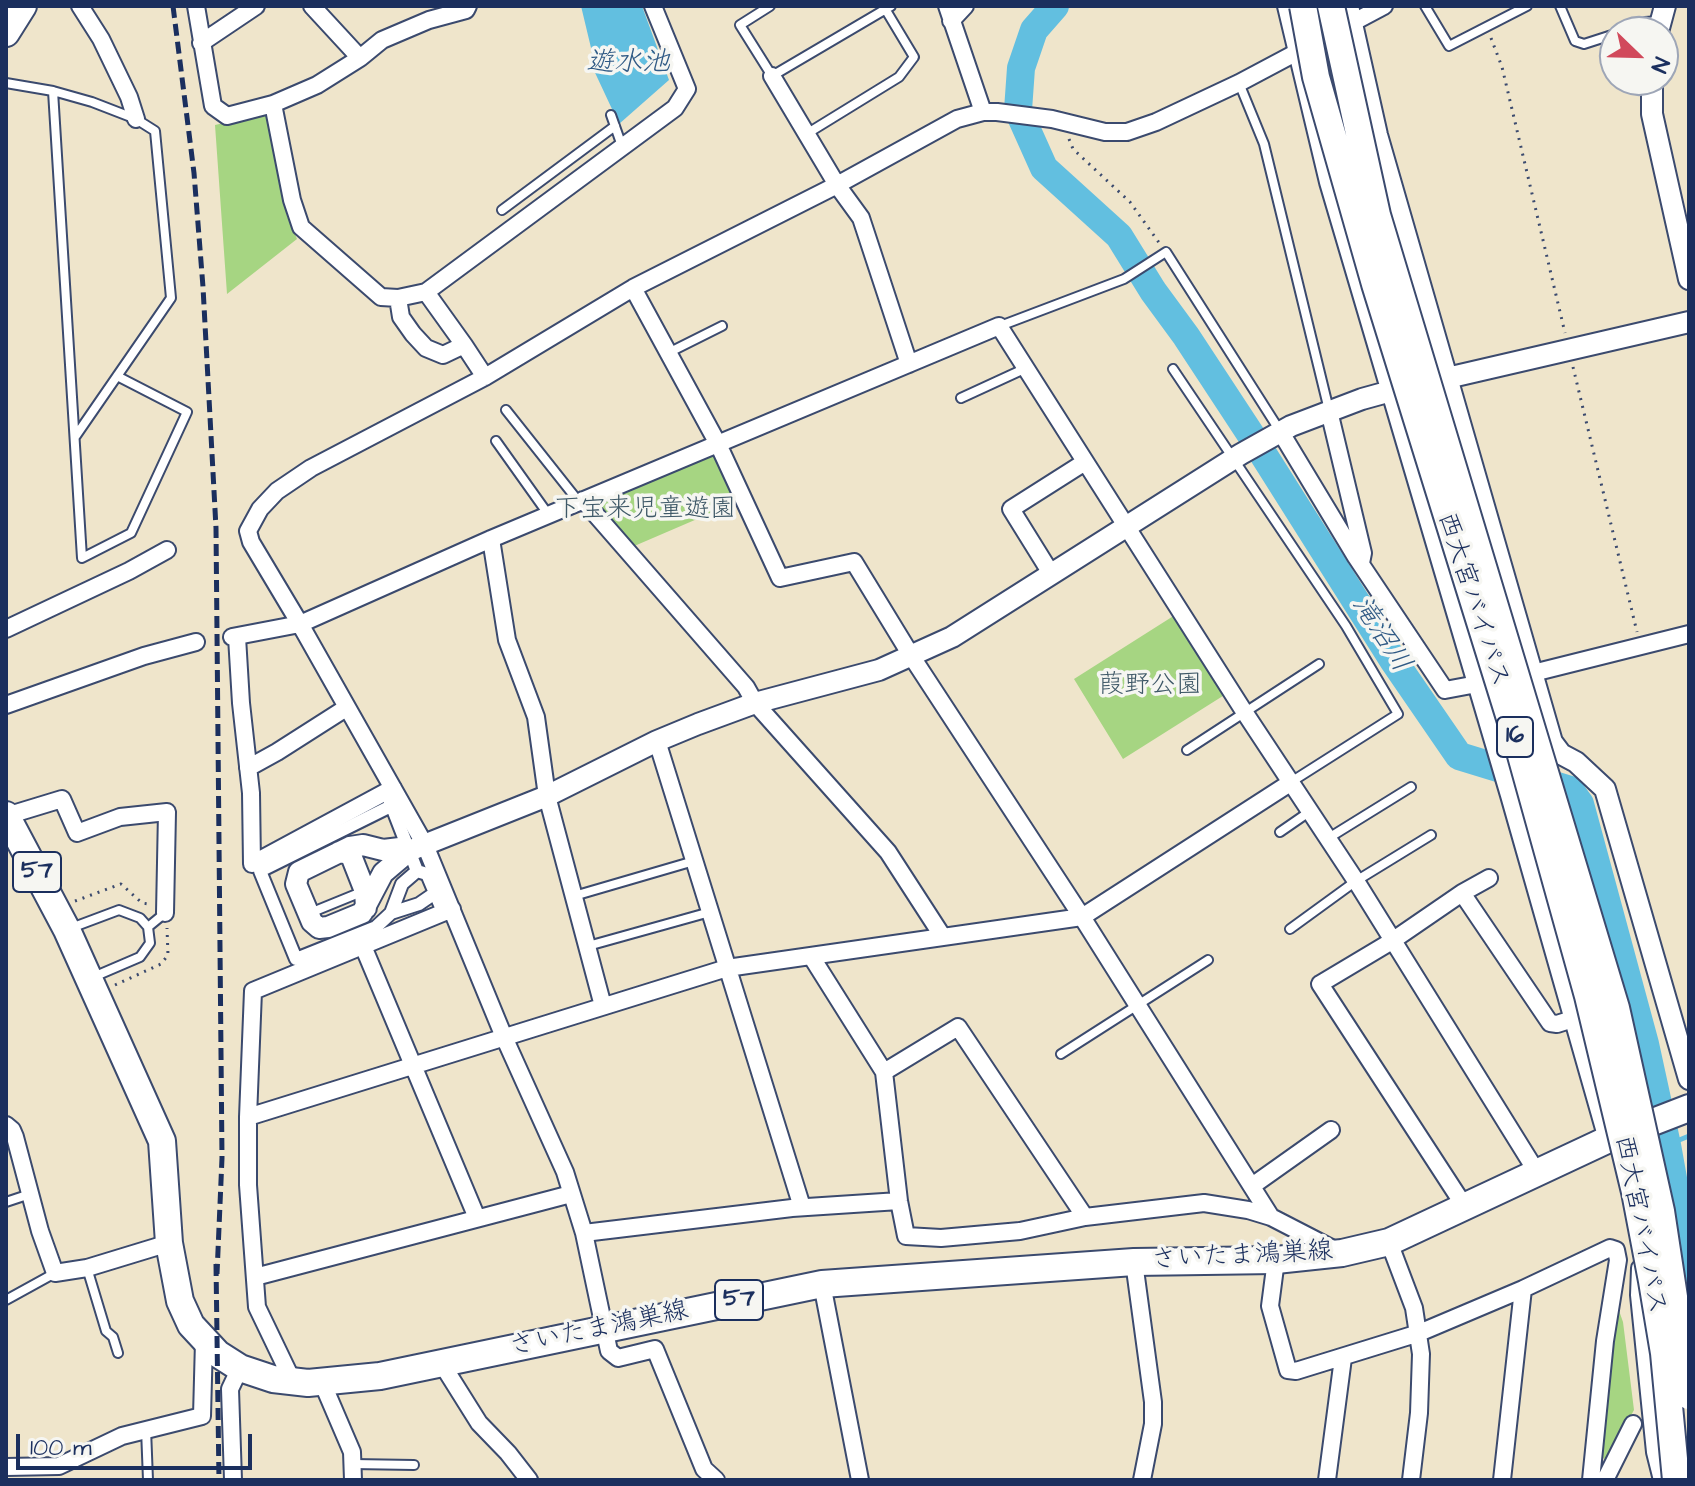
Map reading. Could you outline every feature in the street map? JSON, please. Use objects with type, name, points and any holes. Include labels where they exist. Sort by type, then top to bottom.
[{"type":"main road","points":[[6,33],[23,6]]},
{"type":"main road","name":"西大宮バイパス","points":[[1303,6],[1316,77],[1362,240],[1517,741],[1588,996],[1635,1192],[1652,1281],[1664,1353],[1676,1480]]},
{"type":"main road","name":"西大宮バイパス","points":[[1344,11],[1377,215],[1616,1008],[1661,1211],[1689,1396]]},
{"type":"main road","name":"さいたま鴻巣線","points":[[7,817],[62,919],[162,1141],[169,1243],[180,1301],[191,1325],[204,1341],[240,1368],[273,1379],[322,1382],[380,1376],[822,1284],[1134,1262],[1276,1260],[1342,1253],[1389,1242],[1609,1139],[1687,1108]]},
{"type":"street","points":[[80,6],[101,39],[129,97],[136,119]]},
{"type":"street","points":[[196,6],[213,106],[227,116],[273,104],[317,85],[382,40],[429,20],[466,10],[468,6]]},
{"type":"street","points":[[201,43],[256,6]]},
{"type":"street","points":[[312,6],[360,58]]},
{"type":"street","points":[[273,104],[292,200],[301,227],[381,297],[398,298],[426,292],[675,108],[687,89],[653,6]]},
{"type":"street","points":[[965,6],[949,14],[990,112]]},
{"type":"street","points":[[1288,6],[1330,182],[1609,1139],[1641,1272],[1639,1295],[1655,1452],[1662,1480]]},
{"type":"street","points":[[716,1480],[704,1469],[655,1349],[618,1358],[609,1351],[584,1233],[565,1172],[448,910],[346,708],[251,542],[248,531],[260,509],[277,491],[311,468],[485,377],[633,288],[837,185],[957,119],[990,112],[1056,120],[1105,132],[1127,132],[1156,122],[1239,83],[1297,52],[1344,11],[1384,6]]},
{"type":"street","points":[[1344,11],[1445,378],[1552,742],[1561,754],[1576,762],[1605,789],[1689,1079]]},
{"type":"street","points":[[772,76],[837,185],[861,218],[909,364]]},
{"type":"street","points":[[1652,96],[1657,142],[1689,279]]},
{"type":"street","points":[[633,288],[718,444],[780,578],[854,562],[1271,1217]]},
{"type":"street","points":[[426,292],[485,377]]},
{"type":"street","points":[[398,298],[401,317],[426,348],[443,355],[464,345]]},
{"type":"street","points":[[417,848],[357,845],[296,875],[296,884],[315,926],[323,928],[365,900],[383,873],[417,848],[547,796],[657,741],[755,703],[841,681],[912,657],[974,624],[1275,434],[1329,411],[1391,391],[1689,322]]},
{"type":"street","points":[[390,795],[252,864],[251,793],[234,637],[300,624],[548,514],[999,326],[1290,783],[1356,881],[1538,1174]]},
{"type":"street","points":[[1329,411],[1363,553],[1361,564]]},
{"type":"street","points":[[1275,434],[1445,690],[1477,684]]},
{"type":"street","points":[[1052,575],[1011,509],[1085,462]]},
{"type":"street","points":[[581,501],[888,852],[943,937]]},
{"type":"street","points":[[491,539],[507,640],[536,717],[547,796],[603,1006]]},
{"type":"street","points":[[6,629],[167,550]]},
{"type":"street","points":[[1533,673],[1689,634]]},
{"type":"street","points":[[6,705],[144,656],[196,642]]},
{"type":"street","points":[[248,768],[346,708]]},
{"type":"street","points":[[657,741],[802,1207]]},
{"type":"street","points":[[248,1117],[727,968],[1082,917],[1290,783]]},
{"type":"street","points":[[390,795],[260,871],[296,959],[376,927],[391,913],[419,904],[435,893]]},
{"type":"street","points":[[7,817],[62,799],[77,833],[120,817],[167,812],[165,913]]},
{"type":"street","points":[[391,913],[402,884],[417,871],[417,848]]},
{"type":"street","points":[[339,852],[352,858],[365,900]]},
{"type":"street","points":[[417,871],[427,874],[435,893],[448,910]]},
{"type":"street","points":[[1465,1207],[1320,984],[1489,878]]},
{"type":"street","points":[[1462,893],[1550,1023],[1576,1018]]},
{"type":"street","points":[[293,1382],[257,1307],[248,1185],[253,991],[448,910]]},
{"type":"street","points":[[363,946],[477,1218]]},
{"type":"street","points":[[811,956],[884,1072],[906,1236],[941,1238],[1020,1231],[1085,1217],[1204,1203],[1271,1217],[1342,1253]]},
{"type":"street","points":[[884,1072],[958,1027],[1085,1217]]},
{"type":"street","points":[[6,1125],[15,1137],[55,1273],[87,1268],[169,1243]]},
{"type":"street","points":[[1252,1186],[1331,1130]]},
{"type":"street","points":[[255,1277],[571,1194]]},
{"type":"street","points":[[584,1233],[802,1207],[899,1201]]},
{"type":"street","points":[[1389,1242],[1414,1308],[1419,1333],[1422,1377],[1411,1480]]},
{"type":"street","points":[[1276,1260],[1270,1306],[1288,1370],[1296,1371],[1419,1333],[1610,1248],[1616,1250],[1618,1260],[1605,1341],[1591,1480]]},
{"type":"street","points":[[1134,1262],[1153,1402],[1153,1424],[1142,1480]]},
{"type":"street","points":[[822,1284],[860,1480]]},
{"type":"street","points":[[1502,1480],[1523,1289]]},
{"type":"street","points":[[6,1467],[60,1473],[122,1436],[202,1416],[204,1341]]},
{"type":"street","points":[[1327,1480],[1343,1358]]},
{"type":"street","points":[[442,1364],[479,1423],[529,1480]]},
{"type":"street","points":[[233,1480],[230,1389],[240,1368]]},
{"type":"street","points":[[322,1382],[352,1452],[353,1472]]},
{"type":"street","points":[[1605,1480],[1633,1424]]},
{"type":"lane","points":[[770,6],[740,25],[772,76],[887,7],[914,57],[899,77],[808,133]]},
{"type":"lane","points":[[1425,6],[1449,46],[1527,6]]},
{"type":"lane","points":[[1560,6],[1575,41],[1584,44],[1599,39]]},
{"type":"lane","points":[[6,83],[53,91],[136,119],[155,131],[171,298],[75,437]]},
{"type":"lane","points":[[1239,83],[1264,144],[1329,411]]},
{"type":"lane","points":[[53,91],[82,558],[131,533],[187,412],[117,376]]},
{"type":"lane","points":[[611,115],[622,146]]},
{"type":"lane","points":[[502,210],[615,126]]},
{"type":"lane","points":[[999,326],[1124,279],[1163,254],[1275,434]]},
{"type":"lane","points":[[668,353],[722,326]]},
{"type":"lane","points":[[961,398],[1024,369]]},
{"type":"lane","points":[[1173,369],[1237,456],[1346,626],[1398,714],[1290,783]]},
{"type":"lane","points":[[506,410],[581,501]]},
{"type":"lane","points":[[496,441],[548,514]]},
{"type":"lane","points":[[1187,750],[1319,664]]},
{"type":"lane","points":[[1327,839],[1411,787]]},
{"type":"lane","points":[[1280,832],[1309,812]]},
{"type":"lane","points":[[1290,929],[1356,881],[1431,835]]},
{"type":"lane","points":[[574,896],[695,861]]},
{"type":"lane","points":[[62,919],[119,910],[140,918],[148,927],[150,943],[147,951],[93,985]]},
{"type":"lane","points":[[587,946],[710,912]]},
{"type":"lane","points":[[148,927],[165,913]]},
{"type":"lane","points":[[1061,1054],[1208,960]]},
{"type":"lane","points":[[6,1202],[30,1194]]},
{"type":"lane","points":[[87,1268],[106,1331],[113,1337],[118,1353]]},
{"type":"lane","points":[[6,1300],[55,1273]]},
{"type":"lane","points":[[146,1428],[148,1480]]},
{"type":"lane","points":[[353,1472],[414,1465]]},
{"type":"path","points":[[1056,120],[1073,149],[1130,202],[1163,254]]},
{"type":"path","points":[[62,919],[121,884],[142,903],[156,905],[165,913],[169,932],[168,955],[161,964],[93,985]]},
{"type":"green space","points":[[268,113],[287,216],[297,239],[227,294],[215,125]]},
{"type":"green space","name":"下宝来児童遊園","points":[[715,452],[739,501],[632,547],[592,502]]},
{"type":"green space","name":"葭野公園","points":[[1175,615],[1226,694],[1123,759],[1074,679]]},
{"type":"green space","points":[[1616,1302],[1623,1322],[1634,1410],[1607,1459],[1601,1458]]},
{"type":"water","name":"遊水池","points":[[581,6],[642,6],[669,80],[619,124],[590,62],[592,52]]},
{"type":"waterway","name":"滝沼川","points":[[1055,6],[1034,30],[1021,68],[1018,110],[1044,168],[1119,236],[1251,435],[1393,660],[1459,756],[1570,790],[1580,804],[1645,1044],[1689,1268]]},
{"type":"waterway","points":[[1667,1145],[1689,1136]]},
{"type":"railway","points":[[173,6],[194,173],[216,528],[222,1158],[217,1274]]},
{"type":"railway","points":[[216,1264],[219,1480]]}]
